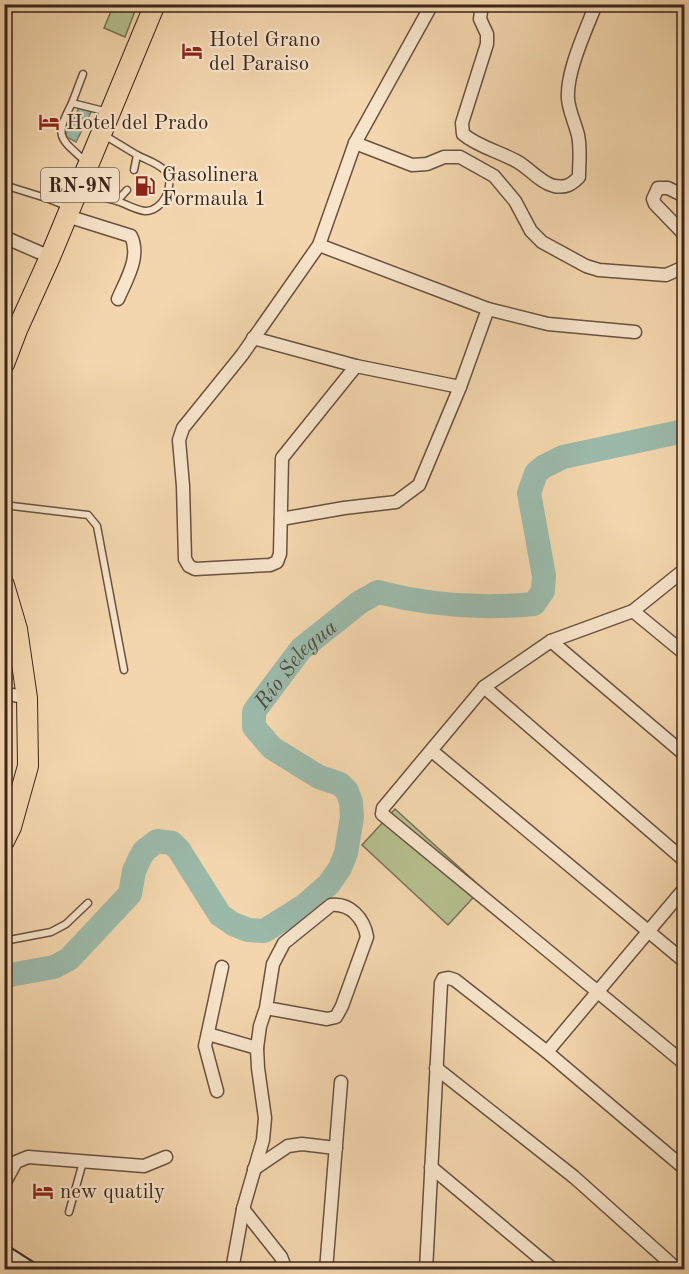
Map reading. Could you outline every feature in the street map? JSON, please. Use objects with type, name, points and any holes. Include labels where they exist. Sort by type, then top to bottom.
[{"type":"main road","name":"RN-9N","points":[[4,364],[10,332],[50,257],[155,4]]},
{"type":"main road","points":[[4,585],[17,629],[27,699],[28,766],[4,841]]},
{"type":"main road","points":[[4,808],[28,766]]},
{"type":"street","points":[[356,366],[282,458],[280,554],[277,562],[270,565],[195,569],[189,566],[185,559],[179,440],[183,428],[253,338],[319,245],[355,143],[432,4]]},
{"type":"street","points":[[482,4],[480,19],[487,34],[487,44],[462,123],[463,134],[472,141],[518,162],[551,185],[561,187],[571,186],[579,177],[580,151],[578,134],[568,99],[569,85],[577,54],[596,4]]},
{"type":"street","points":[[355,143],[412,165],[427,164],[444,157],[460,157],[494,176],[515,201],[531,231],[542,242],[586,266],[598,270],[666,275],[684,267]]},
{"type":"street","points":[[684,196],[663,187],[658,188],[653,199],[655,204],[684,234]]},
{"type":"street","points":[[72,205],[131,236],[135,257],[118,299]]},
{"type":"street","points":[[4,237],[50,257]]},
{"type":"street","points":[[319,245],[488,309],[548,324],[635,332]]},
{"type":"street","points":[[281,519],[396,502],[419,485],[460,387],[488,309]]},
{"type":"street","points":[[253,338],[356,366],[460,387]]},
{"type":"street","points":[[684,570],[633,612],[551,641],[484,687],[383,808],[382,814],[684,1063]]},
{"type":"street","points":[[633,612],[684,653]]},
{"type":"street","points":[[551,641],[684,754]]},
{"type":"street","points":[[484,687],[684,860]]},
{"type":"street","points":[[4,693],[27,699]]},
{"type":"street","points":[[432,751],[684,961]]},
{"type":"street","points":[[547,1052],[684,889]]},
{"type":"street","points":[[232,1269],[243,1209],[263,1140],[265,1118],[257,1048],[273,964],[284,943],[331,905],[348,906],[365,925],[367,937],[336,1017],[327,1019],[266,1008]]},
{"type":"street","points":[[218,1091],[205,1046],[222,967]]},
{"type":"street","points":[[426,1269],[443,979],[455,980],[547,1052],[684,1168]]},
{"type":"street","points":[[208,1034],[257,1048]]},
{"type":"street","points":[[436,1068],[574,1177],[678,1269]]},
{"type":"street","points":[[326,1269],[341,1082]]},
{"type":"street","points":[[254,1169],[288,1146],[302,1144],[336,1148]]},
{"type":"street","points":[[4,1184],[16,1162],[28,1157],[144,1166],[166,1157]]},
{"type":"street","points":[[431,1167],[554,1269]]},
{"type":"street","points":[[243,1209],[281,1257],[286,1269]]},
{"type":"street","points":[[4,1254],[29,1269]]},
{"type":"lane","points":[[83,74],[60,129],[64,141],[88,165]]},
{"type":"lane","points":[[72,103],[110,112]]},
{"type":"lane","points":[[4,185],[72,205],[117,201],[144,211],[160,206],[170,188],[170,179],[166,171],[101,134]]},
{"type":"lane","points":[[134,170],[136,155]]},
{"type":"lane","points":[[117,201],[127,190]]},
{"type":"lane","points":[[4,507],[88,514],[94,520],[98,526],[124,670]]},
{"type":"lane","points":[[4,941],[51,932],[66,924],[88,903]]},
{"type":"lane","points":[[69,1212],[83,1162]]},
{"type":"green space","points":[[114,4],[135,11],[125,37],[104,28]]},
{"type":"green space","points":[[395,809],[482,888],[448,925],[362,845]]},
{"type":"shaded area","points":[[80,106],[91,112],[76,142],[65,136]]},
{"type":"waterway","name":"Río Selegua","points":[[4,976],[54,967],[69,959],[130,894],[134,871],[140,858],[144,851],[157,841],[172,843],[179,850],[220,915],[233,924],[248,930],[264,931],[304,906],[329,884],[340,868],[346,853],[352,817],[351,802],[347,791],[340,784],[319,777],[272,748],[254,727],[254,712],[301,649],[360,602],[378,592],[456,605],[534,604],[543,591],[544,576],[529,493],[536,473],[563,457],[684,431]]},
{"type":"place","name":"Hotel Grano del Paraiso","points":[[192,51]]},
{"type":"place","name":"Hotel del Prado","points":[[49,122]]},
{"type":"place","name":"Gasolinera Formaula 1","points":[[145,186]]},
{"type":"place","name":"new quatily","points":[[43,1191]]}]
